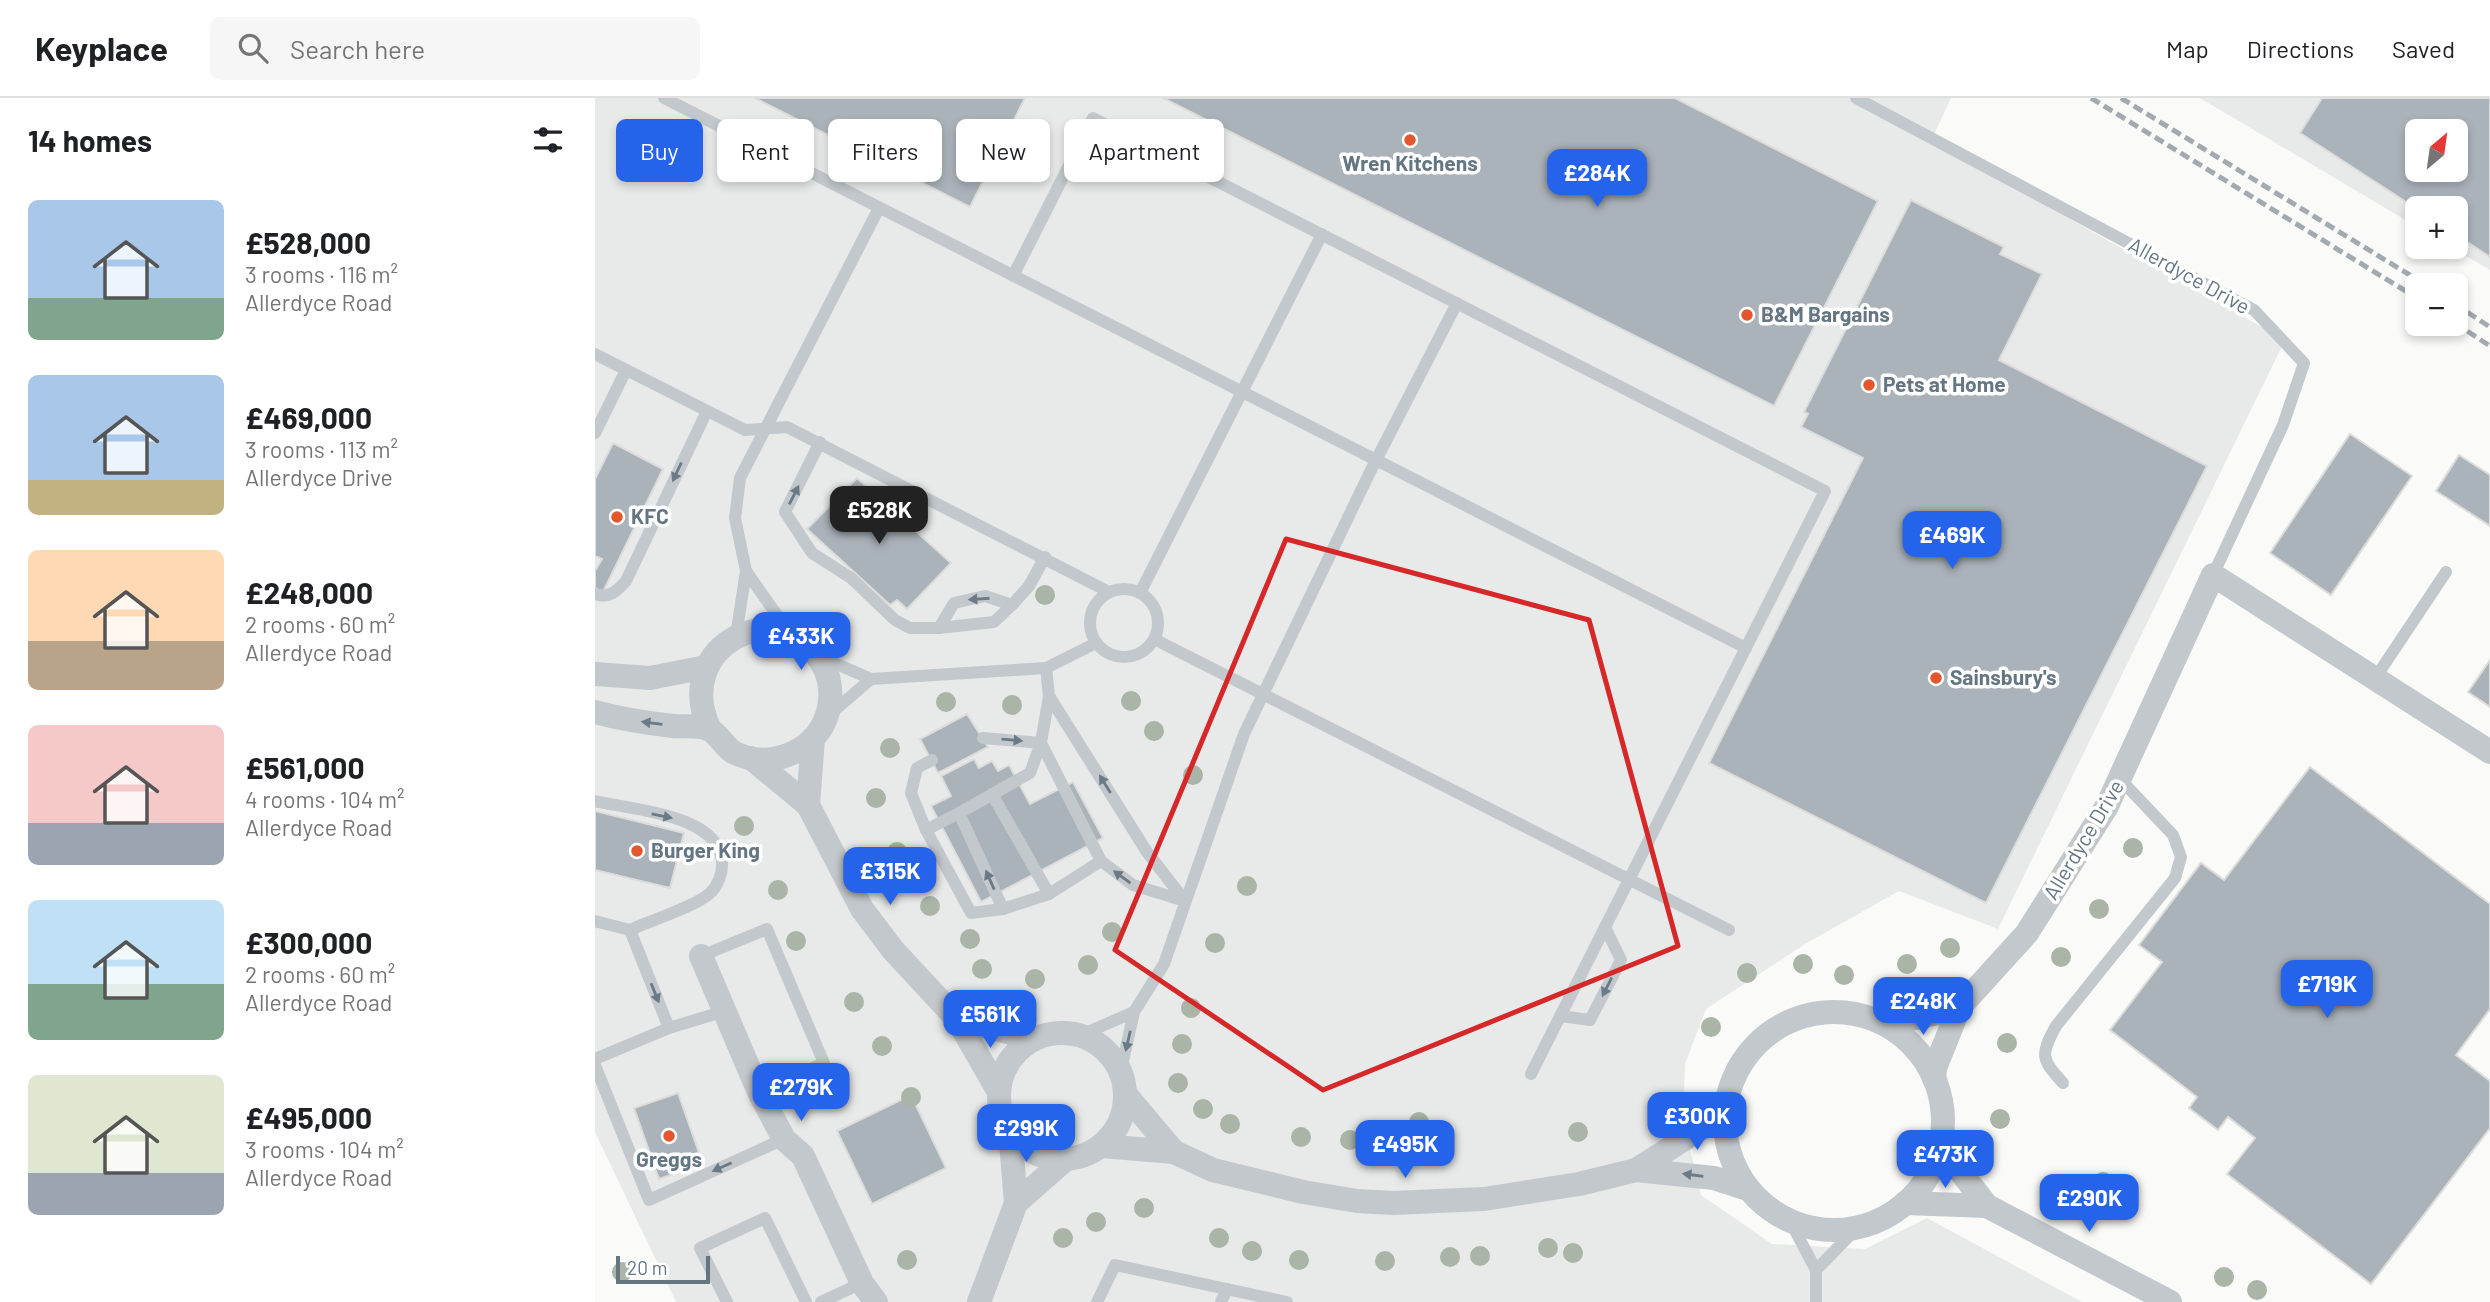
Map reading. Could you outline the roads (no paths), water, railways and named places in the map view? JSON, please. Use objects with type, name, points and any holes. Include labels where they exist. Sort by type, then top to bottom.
[{"type":"street","points":[[2213,575],[2490,752]]},
{"type":"street","name":"Allerdyce Drive","points":[[1934,1079],[1935,1068],[1959,1008],[2027,933],[2121,780],[2213,575]]},
{"type":"street","points":[[751,758],[785,757],[813,739],[827,717],[830,685],[818,656],[790,635],[773,630],[736,636],[719,649],[706,667],[700,699],[710,730],[721,743],[751,758],[809,805],[862,909],[893,950],[957,1018],[999,1092],[1003,1119],[1010,1131],[1020,1144],[1034,1153],[1066,1159],[1091,1153],[1115,1132],[1124,1114],[1126,1095],[1121,1070],[1111,1054],[1081,1035],[1057,1032],[1034,1039],[1009,1060],[999,1092]]},
{"type":"street","points":[[595,674],[650,678],[706,667]]},
{"type":"street","points":[[595,712],[710,730]]},
{"type":"street","points":[[809,805],[813,739]]},
{"type":"street","points":[[701,956],[759,1092],[784,1139],[803,1156],[869,1292]]},
{"type":"street","points":[[1871,1019],[1894,1031],[1915,1049],[1934,1079],[1942,1112],[1940,1145],[1931,1171],[1906,1203],[1875,1223],[1857,1228],[1811,1228],[1790,1221],[1760,1202],[1748,1189],[1729,1153],[1725,1113],[1737,1070],[1765,1036],[1794,1020],[1827,1012],[1871,1019],[1911,1018],[1959,1008]]},
{"type":"street","points":[[957,1018],[1034,1039]]},
{"type":"street","points":[[1126,1095],[1174,1152]]},
{"type":"street","points":[[1102,1146],[1174,1152],[1213,1170],[1303,1192],[1393,1203],[1484,1199],[1579,1184],[1636,1170],[1725,1113]]},
{"type":"street","points":[[979,1302],[1016,1203],[1010,1131]]},
{"type":"street","points":[[1940,1145],[1987,1206],[2170,1302]]},
{"type":"street","points":[[1016,1203],[1066,1159]]},
{"type":"street","points":[[1636,1170],[1714,1178],[1748,1189]]},
{"type":"street","points":[[1906,1203],[1987,1206]]},
{"type":"lane","points":[[664,98],[1746,648]]},
{"type":"lane","name":"Allerdyce Drive","points":[[1856,98],[2254,310],[2304,363],[2283,425],[2213,575]]},
{"type":"lane","points":[[1013,276],[1094,118],[1825,491],[1531,1074]]},
{"type":"lane","points":[[736,636],[746,571],[735,518],[740,478],[879,208]]},
{"type":"lane","points":[[1140,593],[1322,234]]},
{"type":"lane","points":[[1121,1070],[1134,1012],[1164,964],[1244,734],[1376,461],[1457,303]]},
{"type":"lane","points":[[595,354],[745,430],[787,427],[820,442],[1109,592]]},
{"type":"lane","points":[[595,433],[626,370]]},
{"type":"lane","points":[[595,594],[602,596],[616,592],[626,581],[707,411]]},
{"type":"lane","points":[[820,442],[785,512],[812,553],[851,578],[895,620],[910,628],[994,622],[1029,586],[1045,557]]},
{"type":"lane","points":[[746,571],[790,635]]},
{"type":"lane","points":[[2376,677],[2446,572]]},
{"type":"lane","points":[[1120,589],[1140,593],[1149,599],[1158,618],[1154,639],[1147,648],[1126,657],[1115,656],[1096,643],[1090,629],[1090,614],[1097,601],[1109,592],[1120,589]]},
{"type":"lane","points":[[939,628],[954,603],[985,596],[1012,605]]},
{"type":"lane","points":[[1154,639],[1729,930]]},
{"type":"lane","points":[[818,656],[871,679],[1046,668],[1096,643]]},
{"type":"lane","points":[[926,830],[1030,773],[1041,743],[1049,696],[1046,668]]},
{"type":"lane","points":[[827,717],[871,679]]},
{"type":"lane","points":[[1049,696],[1147,852],[1185,901]]},
{"type":"lane","points":[[983,738],[1041,743]]},
{"type":"lane","points":[[1041,743],[1101,861],[1133,886],[1185,901]]},
{"type":"lane","points":[[932,760],[917,768],[911,793],[926,830],[971,913],[1003,909],[1049,894],[1101,861]]},
{"type":"lane","points":[[2063,1083],[2046,1065],[2044,1048],[2056,1026],[2175,878],[2181,857],[2172,835],[2121,780]]},
{"type":"lane","points":[[992,794],[1049,894]]},
{"type":"lane","points":[[595,802],[688,822],[704,828],[715,840],[722,855],[723,870],[708,895],[630,930],[595,921]]},
{"type":"lane","points":[[959,813],[1003,909]]},
{"type":"lane","points":[[1560,1016],[1590,1020],[1621,960],[1605,927]]},
{"type":"lane","points":[[701,956],[767,929],[824,1063],[759,1092]]},
{"type":"lane","points":[[630,930],[669,1028]]},
{"type":"lane","points":[[595,1059],[669,1028],[725,1011]]},
{"type":"lane","points":[[1081,1035],[1134,1012]]},
{"type":"lane","points":[[595,1065],[649,1200],[784,1139]]},
{"type":"lane","points":[[727,1302],[700,1248],[765,1218],[806,1302]]},
{"type":"lane","points":[[1790,1221],[1816,1270],[1817,1302]]},
{"type":"lane","points":[[1816,1270],[1857,1228]]},
{"type":"lane","points":[[1097,1302],[1115,1265],[1287,1302]]},
{"type":"lane","points":[[1221,1302],[1227,1289]]},
{"type":"lane","points":[[821,1302],[869,1292]]},
{"type":"railway","points":[[2091,98],[2405,291]]},
{"type":"railway","points":[[2121,98],[2406,273]]},
{"type":"railway","points":[[2468,313],[2490,327]]},
{"type":"railway","points":[[2468,332],[2490,346]]},
{"type":"place","name":"Wren Kitchens","points":[[1410,140]]},
{"type":"place","name":"B&M Bargains","points":[[1747,315]]},
{"type":"place","name":"Pets at Home","points":[[1869,385]]},
{"type":"place","name":"KFC","points":[[617,517]]},
{"type":"place","name":"Sainsbury's","points":[[1936,678]]},
{"type":"place","name":"Burger King","points":[[637,851]]},
{"type":"place","name":"Greggs","points":[[669,1136]]}]
